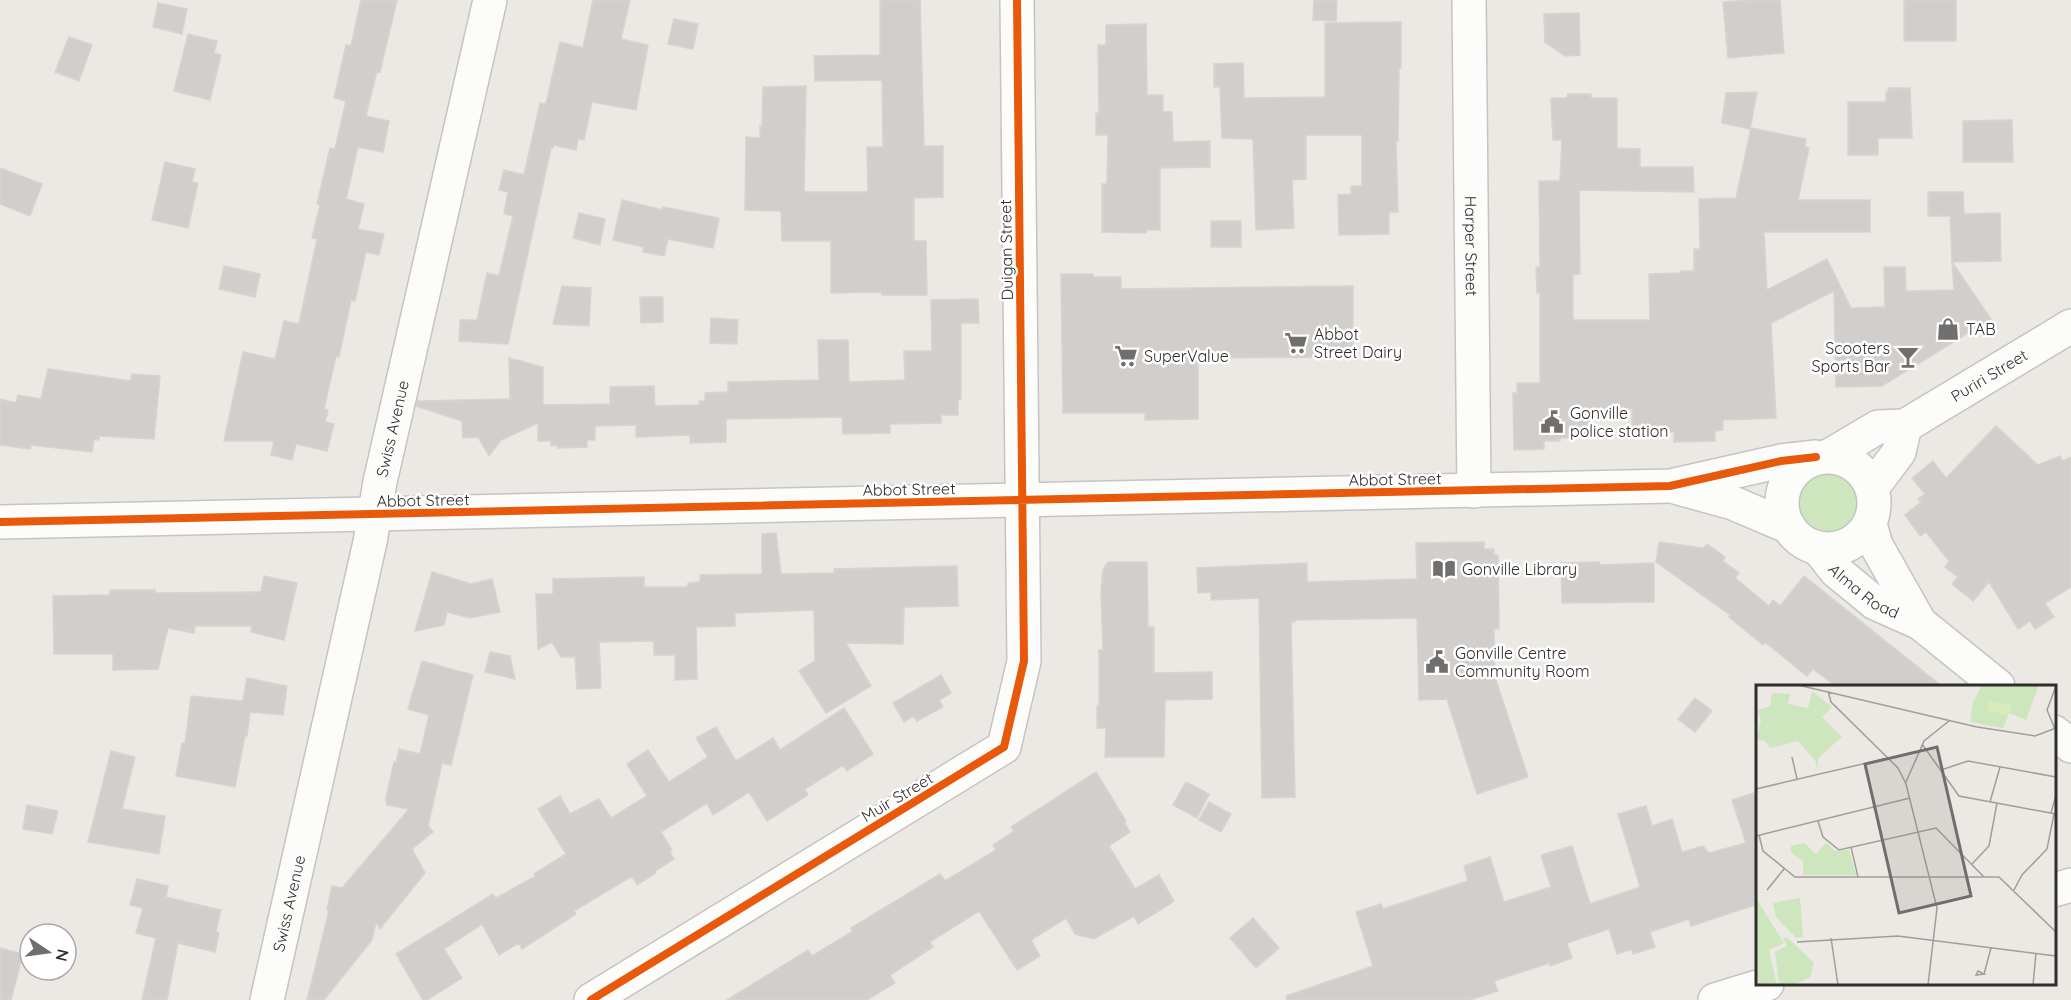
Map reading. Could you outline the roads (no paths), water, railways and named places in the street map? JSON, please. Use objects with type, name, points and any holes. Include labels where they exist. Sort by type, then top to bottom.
[{"type":"street","name":"Swiss Avenue","points":[[267,1000],[375,514],[380,482],[490,0]]},
{"type":"street","name":"Duigan Street","points":[[1017,0],[1022,500]]},
{"type":"street","name":"Harper Street","points":[[1469,0],[1474,491]]},
{"type":"street","name":"Puriri Street","points":[[1822,457],[1878,427],[1905,426],[2071,326]]},
{"type":"street","points":[[1872,488],[1899,452],[1905,426]]},
{"type":"street","name":"Abbot Street","points":[[0,522],[1670,486],[1781,461],[1822,457]]},
{"type":"street","points":[[1822,457],[1841,459],[1856,465],[1866,476],[1875,500],[1870,524],[1860,537],[1848,545],[1833,549],[1818,548],[1796,537],[1789,527],[1782,507],[1785,485],[1792,473],[1802,464],[1822,457]]},
{"type":"street","name":"Abbot Street","points":[[1670,486],[1733,503],[1789,527]]},
{"type":"street","name":"Muir Street","points":[[591,1000],[1004,747],[1024,661],[1022,500]]},
{"type":"street","name":"Alma Road","points":[[1870,524],[1876,545],[1920,623]]},
{"type":"street","name":"Alma Road","points":[[1818,548],[1836,571],[1875,603],[1920,623],[1996,685]]},
{"type":"street","points":[[2056,733],[2071,746]]},
{"type":"street","points":[[2056,890],[2071,885]]},
{"type":"street","points":[[1715,1000],[1760,990]]},
{"type":"place","name":"TAB","points":[[1948,329]]},
{"type":"place","name":"Abbot Street Dairy","points":[[1296,343]]},
{"type":"place","name":"SuperValue","points":[[1126,356]]},
{"type":"place","name":"Scooters Sports Bar","points":[[1908,357]]},
{"type":"place","name":"Gonville police station","points":[[1552,422]]},
{"type":"place","name":"Gonville Library","points":[[1444,569]]},
{"type":"place","name":"Gonville Centre Community Room","points":[[1437,662]]}]
